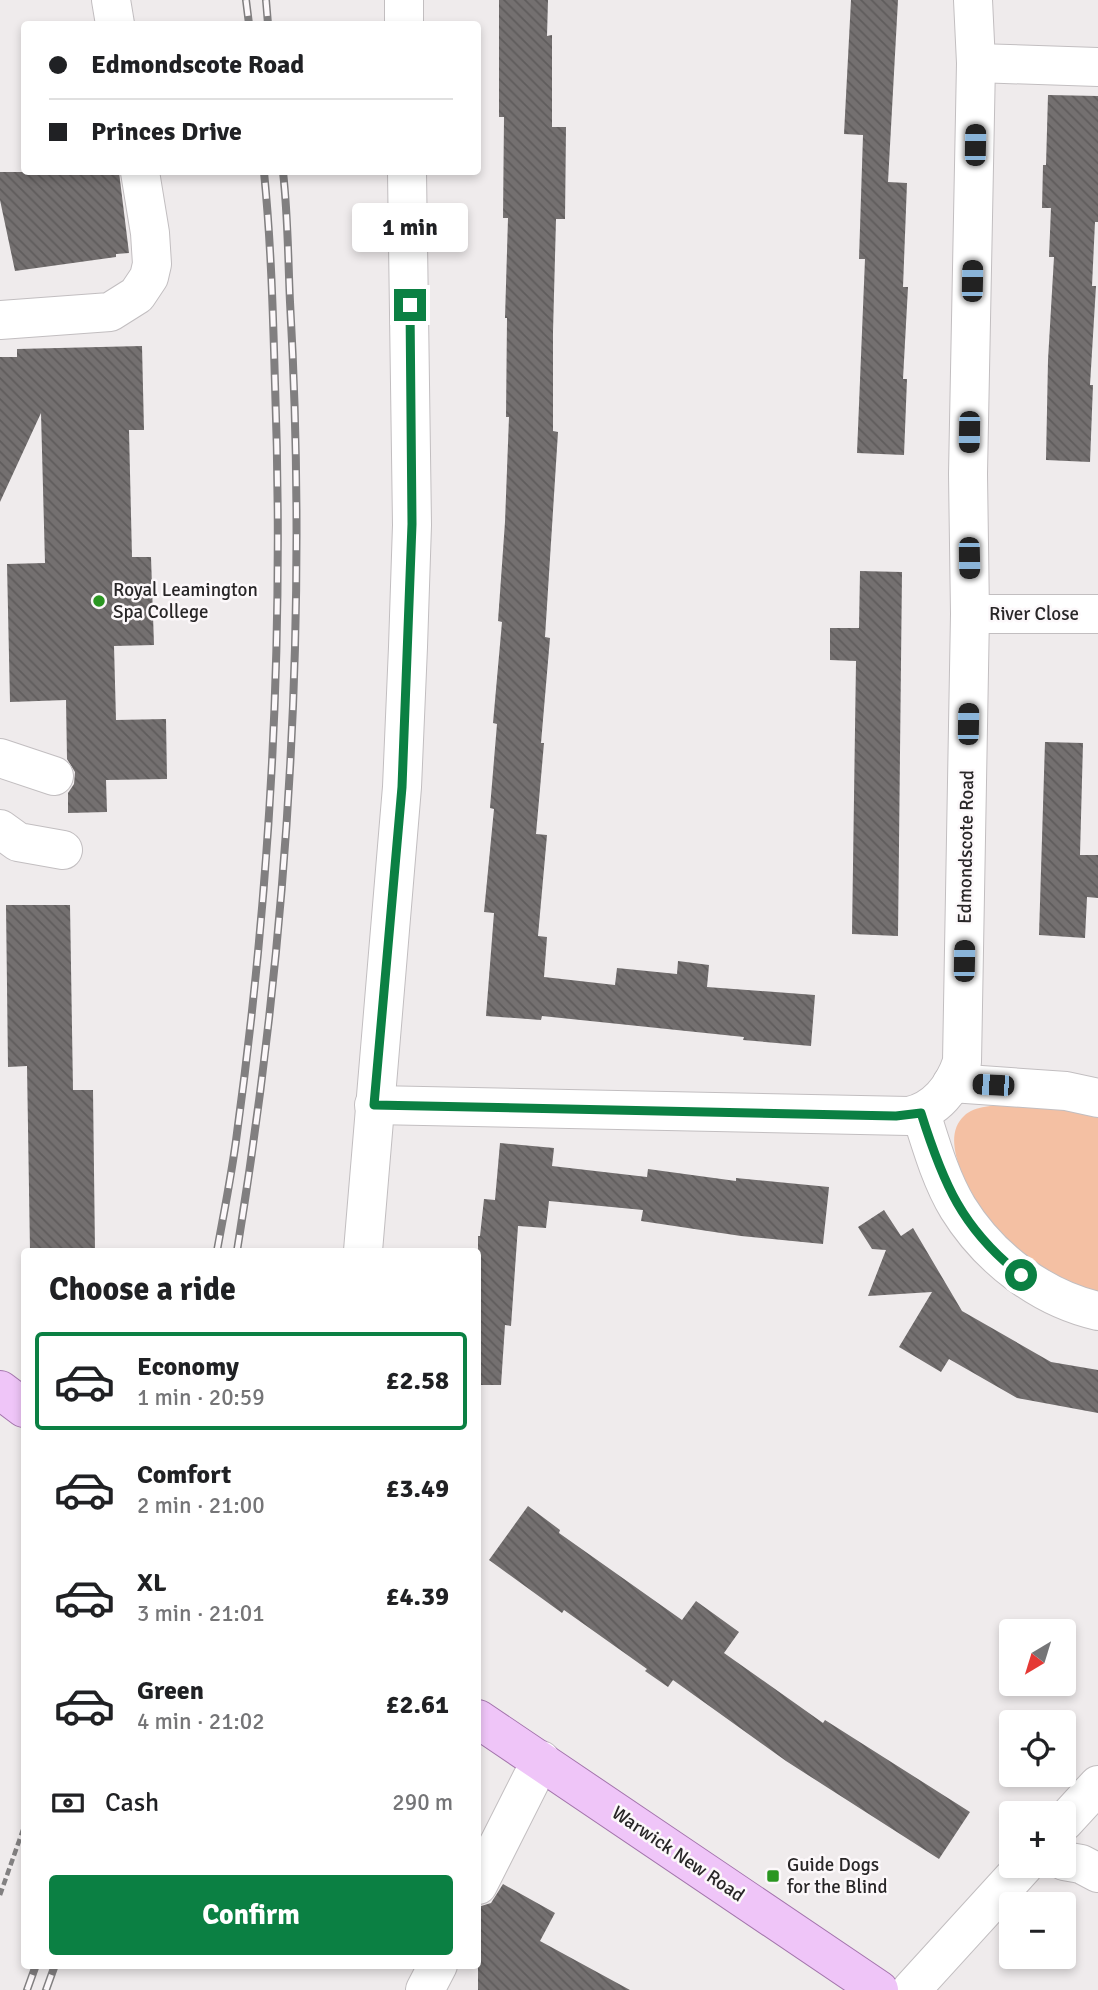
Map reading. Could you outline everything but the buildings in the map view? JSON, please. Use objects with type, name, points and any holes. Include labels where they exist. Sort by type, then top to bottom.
[{"type":"main road","points":[[0,1390],[21,1406]]},
{"type":"main road","name":"Warwick New Road","points":[[481,1721],[879,1990]]},
{"type":"street","points":[[111,0],[114,21]]},
{"type":"street","points":[[404,0],[404,21]]},
{"type":"street","name":"Edmondscote Road","points":[[921,1113],[934,1105],[952,1083],[962,1062],[970,614],[968,474],[976,63],[973,0]]},
{"type":"street","points":[[976,63],[1098,67]]},
{"type":"street","points":[[0,320],[110,312],[137,295],[149,277],[152,264],[140,175]]},
{"type":"street","points":[[363,1248],[402,787],[411,579],[412,399],[407,175]]},
{"type":"street","name":"River Close","points":[[970,614],[1098,614]]},
{"type":"street","points":[[0,758],[54,776]]},
{"type":"street","points":[[0,829],[19,842],[63,850]]},
{"type":"street","points":[[952,1083],[1066,1091],[1098,1098]]},
{"type":"street","points":[[374,1105],[896,1116],[921,1113],[957,1207],[975,1233],[998,1257],[1039,1287],[1085,1308],[1098,1311]]},
{"type":"street","points":[[481,1879],[541,1760]]},
{"type":"street","points":[[1076,1809],[1098,1785]]},
{"type":"street","points":[[1076,1863],[1098,1874]]},
{"type":"street","points":[[911,1990],[1013,1878]]},
{"type":"street","points":[[425,1990],[436,1969]]},
{"type":"path","points":[[0,1895],[21,1836]]},
{"type":"shaded area","points":[[1010,1104],[1098,1115],[1098,1294],[1055,1277],[1017,1252],[994,1226],[969,1187],[955,1147],[956,1130],[969,1112]]},
{"type":"railway","points":[[246,0],[249,21]]},
{"type":"railway","points":[[266,0],[268,21]]},
{"type":"railway","points":[[218,1248],[235,1148],[249,1040],[259,946],[272,759],[278,571],[277,478],[271,278],[264,175]]},
{"type":"railway","points":[[237,1248],[255,1133],[281,897],[295,659],[295,421],[283,175]]},
{"type":"railway","points":[[27,1990],[35,1969]]},
{"type":"railway","points":[[46,1990],[54,1969]]},
{"type":"place","name":"Royal Leamington Spa College","points":[[99,601]]},
{"type":"place","name":"Guide Dogs for the Blind","points":[[773,1876]]},
{"type":"route","points":[[410,305],[412,524],[402,787],[374,1105],[896,1116],[921,1113],[932,1148],[957,1207],[975,1233],[998,1257],[1021,1275]]}]
